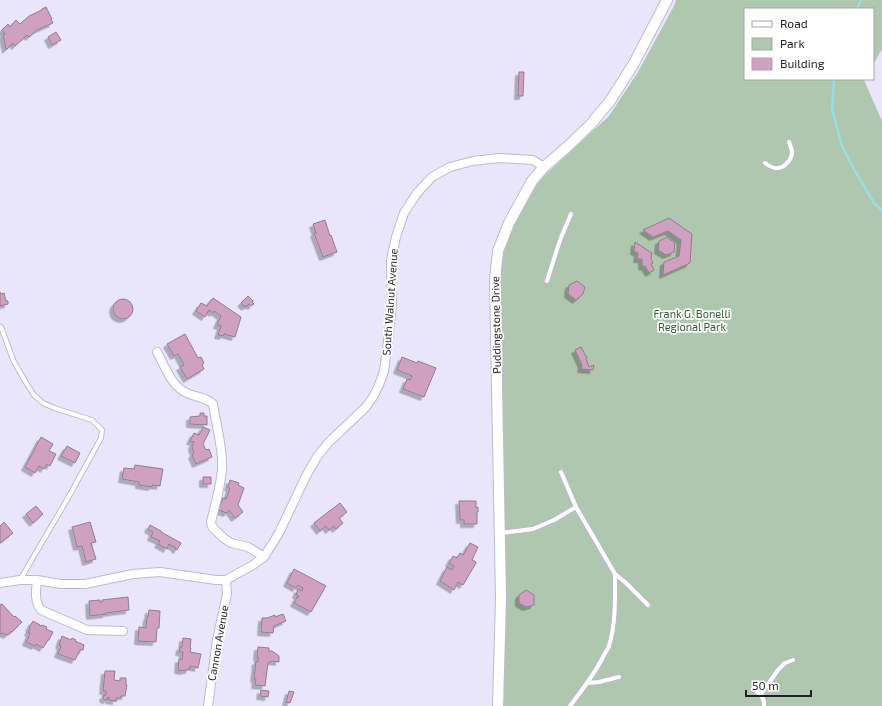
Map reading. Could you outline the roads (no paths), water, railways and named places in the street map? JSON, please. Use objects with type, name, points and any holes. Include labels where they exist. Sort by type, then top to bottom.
[{"type":"street","name":"Puddingstone Drive","points":[[498,706],[501,598],[495,280],[498,251],[509,223],[532,181],[544,167],[591,124],[610,101],[633,65],[667,0]]},
{"type":"street","name":"South Walnut Avenue","points":[[226,580],[264,557],[279,533],[317,456],[328,443],[366,406],[373,397],[379,385],[384,371],[392,306],[391,260],[396,237],[404,213],[417,193],[432,177],[450,167],[473,161],[499,158],[533,160],[544,167]]},
{"type":"street","points":[[157,352],[172,381],[179,388],[186,393],[210,401],[213,404],[220,443],[222,468],[211,522],[212,526],[225,539],[248,547],[264,557]]},
{"type":"street","points":[[0,584],[20,580],[37,580],[61,584],[85,584],[133,574],[160,572],[216,580],[226,580]]},
{"type":"street","points":[[37,580],[36,595],[38,606],[41,610],[87,630],[123,631]]},
{"type":"street","name":"Cannon Avenue","points":[[208,706],[217,640],[227,594],[226,580]]},
{"type":"lane","points":[[765,163],[771,168],[779,169],[785,166],[790,160],[792,152],[789,142]]},
{"type":"lane","points":[[547,281],[560,240],[571,214]]},
{"type":"lane","points":[[1,327],[14,362],[34,395],[43,403],[54,408],[92,420],[102,430],[101,438],[20,580]]},
{"type":"lane","points":[[561,472],[576,507],[615,574],[648,605]]},
{"type":"lane","points":[[500,533],[533,529],[554,520],[576,507]]},
{"type":"lane","points":[[570,706],[588,683],[609,646],[614,622],[615,574]]},
{"type":"lane","points":[[760,694],[778,670],[785,663],[793,660]]},
{"type":"lane","points":[[588,683],[619,677]]},
{"type":"lane","points":[[753,689],[760,694],[764,702],[764,706]]},
{"type":"waterway","points":[[857,8],[861,0]]},
{"type":"waterway","points":[[834,80],[832,109],[842,146],[874,203],[882,210]]},
{"type":"park label","name":"Frank G. Bonelli Regional Park","points":[[692,320]]}]
